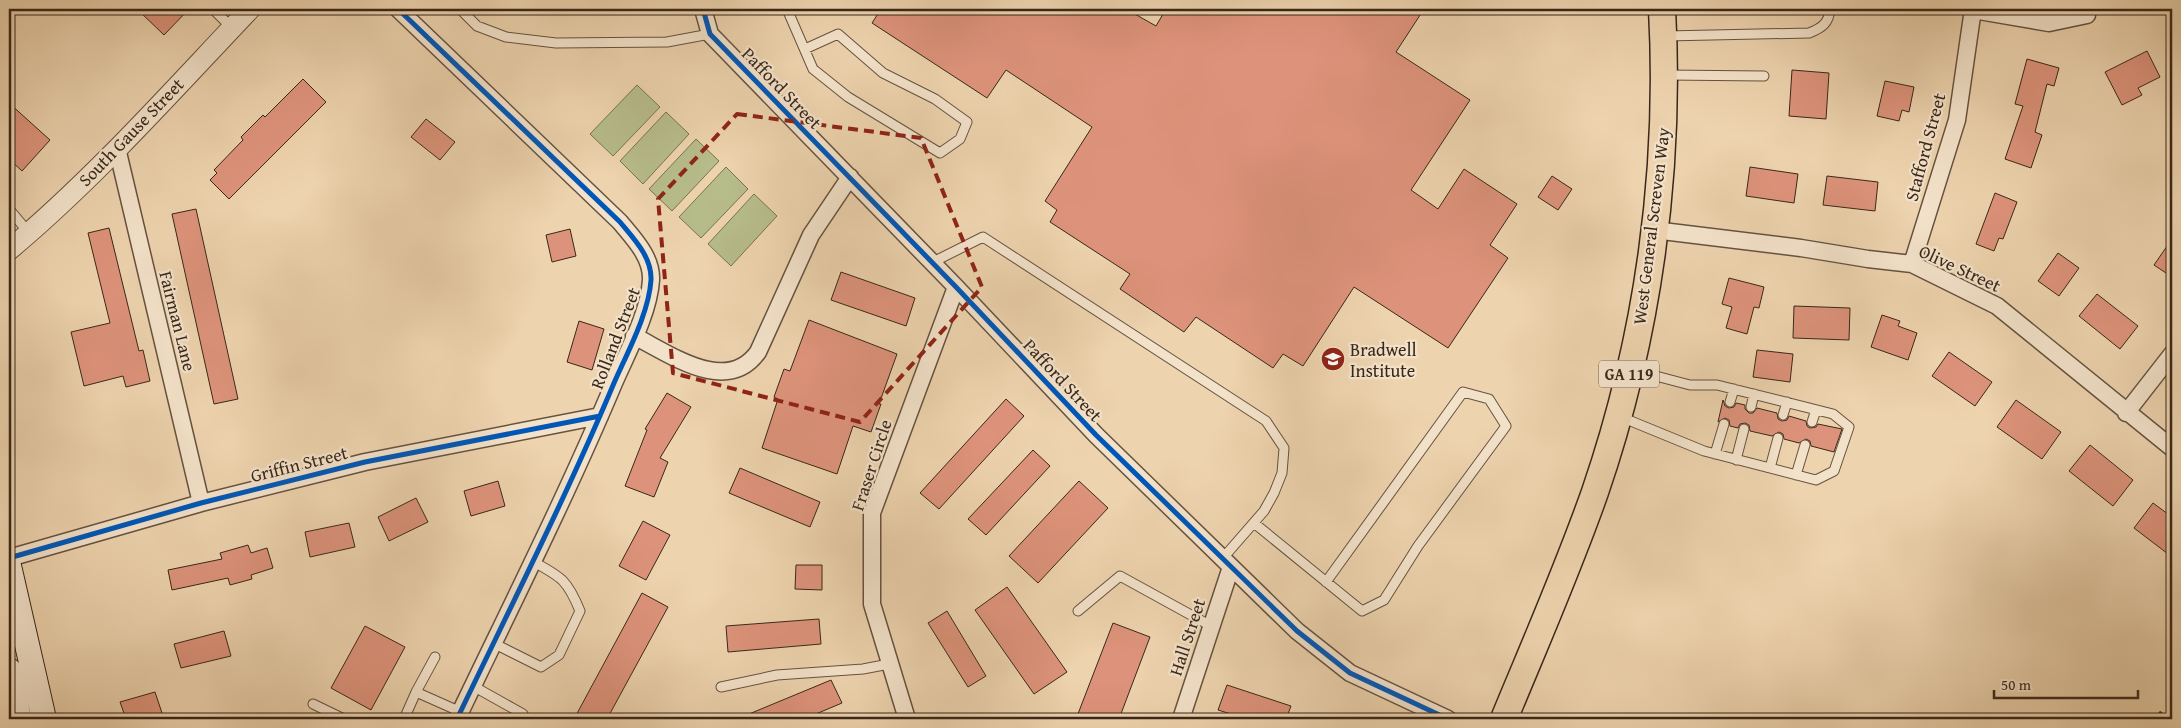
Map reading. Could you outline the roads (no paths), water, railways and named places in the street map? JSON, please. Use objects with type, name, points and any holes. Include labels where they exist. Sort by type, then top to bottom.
[{"type":"main road","name":"West General Screven Way","points":[[1504,719],[1596,490],[1630,369],[1643,304],[1654,230],[1660,168],[1664,75],[1662,9]]},
{"type":"main road","points":[[9,566],[44,719]]},
{"type":"main road","points":[[9,670],[19,719]]},
{"type":"street","name":"South Gause Street","points":[[9,250],[18,224],[117,148],[250,9]]},
{"type":"street","name":"Rolland Street","points":[[398,9],[620,222],[641,248],[649,265],[651,279],[647,302],[600,416],[459,716]]},
{"type":"street","name":"Pafford Street","points":[[703,9],[710,34],[933,262],[1096,435],[1297,631],[1350,673],[1448,719]]},
{"type":"street","points":[[1973,10],[2049,23],[2087,15],[2086,9]]},
{"type":"street","name":"Stafford Street","points":[[1912,264],[1957,120],[1973,10]]},
{"type":"street","name":"Fairman Lane","points":[[117,148],[201,503]]},
{"type":"street","points":[[634,336],[694,366],[716,372],[732,372],[751,362],[758,352],[811,235],[850,177]]},
{"type":"street","name":"Olive Street","points":[[1654,230],[1912,264],[1997,306],[2126,413],[2172,448]]},
{"type":"street","name":"Fraser Circle","points":[[907,719],[872,604],[872,512],[956,287]]},
{"type":"street","points":[[2126,413],[2172,354]]},
{"type":"street","name":"Griffin Street","points":[[9,558],[201,503],[365,462],[600,416]]},
{"type":"street","name":"Hall Street","points":[[1181,719],[1211,626],[1227,562]]},
{"type":"lane","points":[[213,9],[232,28]]},
{"type":"lane","points":[[465,9],[463,12],[477,26],[506,38],[556,43],[667,42],[710,34]]},
{"type":"lane","points":[[787,9],[813,69],[848,97],[940,154],[960,139],[967,122],[935,99],[883,73],[838,34],[805,49]]},
{"type":"lane","points":[[1663,36],[1809,33],[1820,29],[1829,19],[1830,9]]},
{"type":"lane","points":[[1664,75],[1764,76]]},
{"type":"lane","points":[[9,209],[18,224]]},
{"type":"lane","points":[[933,262],[983,237],[1266,421],[1284,448],[1282,473],[1271,499],[1227,562]]},
{"type":"lane","points":[[1618,416],[1715,454],[1816,480],[1834,471],[1849,427],[1833,414],[1717,385],[1690,385],[1630,369]]},
{"type":"lane","points":[[1730,402],[1734,389]]},
{"type":"lane","points":[[1254,523],[1326,582],[1362,611],[1384,600],[1418,546],[1506,426],[1489,399],[1463,392],[1326,582]]},
{"type":"lane","points":[[1751,407],[1754,394]]},
{"type":"lane","points":[[1783,415],[1787,402]]},
{"type":"lane","points":[[1812,422],[1816,410]]},
{"type":"lane","points":[[1715,454],[1724,424]]},
{"type":"lane","points":[[1736,460],[1744,429]]},
{"type":"lane","points":[[1770,468],[1778,438]]},
{"type":"lane","points":[[1796,475],[1805,445]]},
{"type":"lane","points":[[493,643],[541,667],[559,655],[576,620],[580,611],[573,593],[560,576],[532,561]]},
{"type":"lane","points":[[1078,611],[1120,576],[1211,626]]},
{"type":"lane","points":[[404,719],[435,657]]},
{"type":"lane","points":[[721,687],[777,675],[863,669],[889,664]]},
{"type":"lane","points":[[473,686],[523,714],[520,719]]},
{"type":"lane","points":[[416,692],[459,716]]},
{"type":"lane","points":[[314,704],[344,719]]},
{"type":"railway","points":[[2156,719],[2172,699]]},
{"type":"place","name":"Bradwell Institute","points":[[1333,359]]}]
